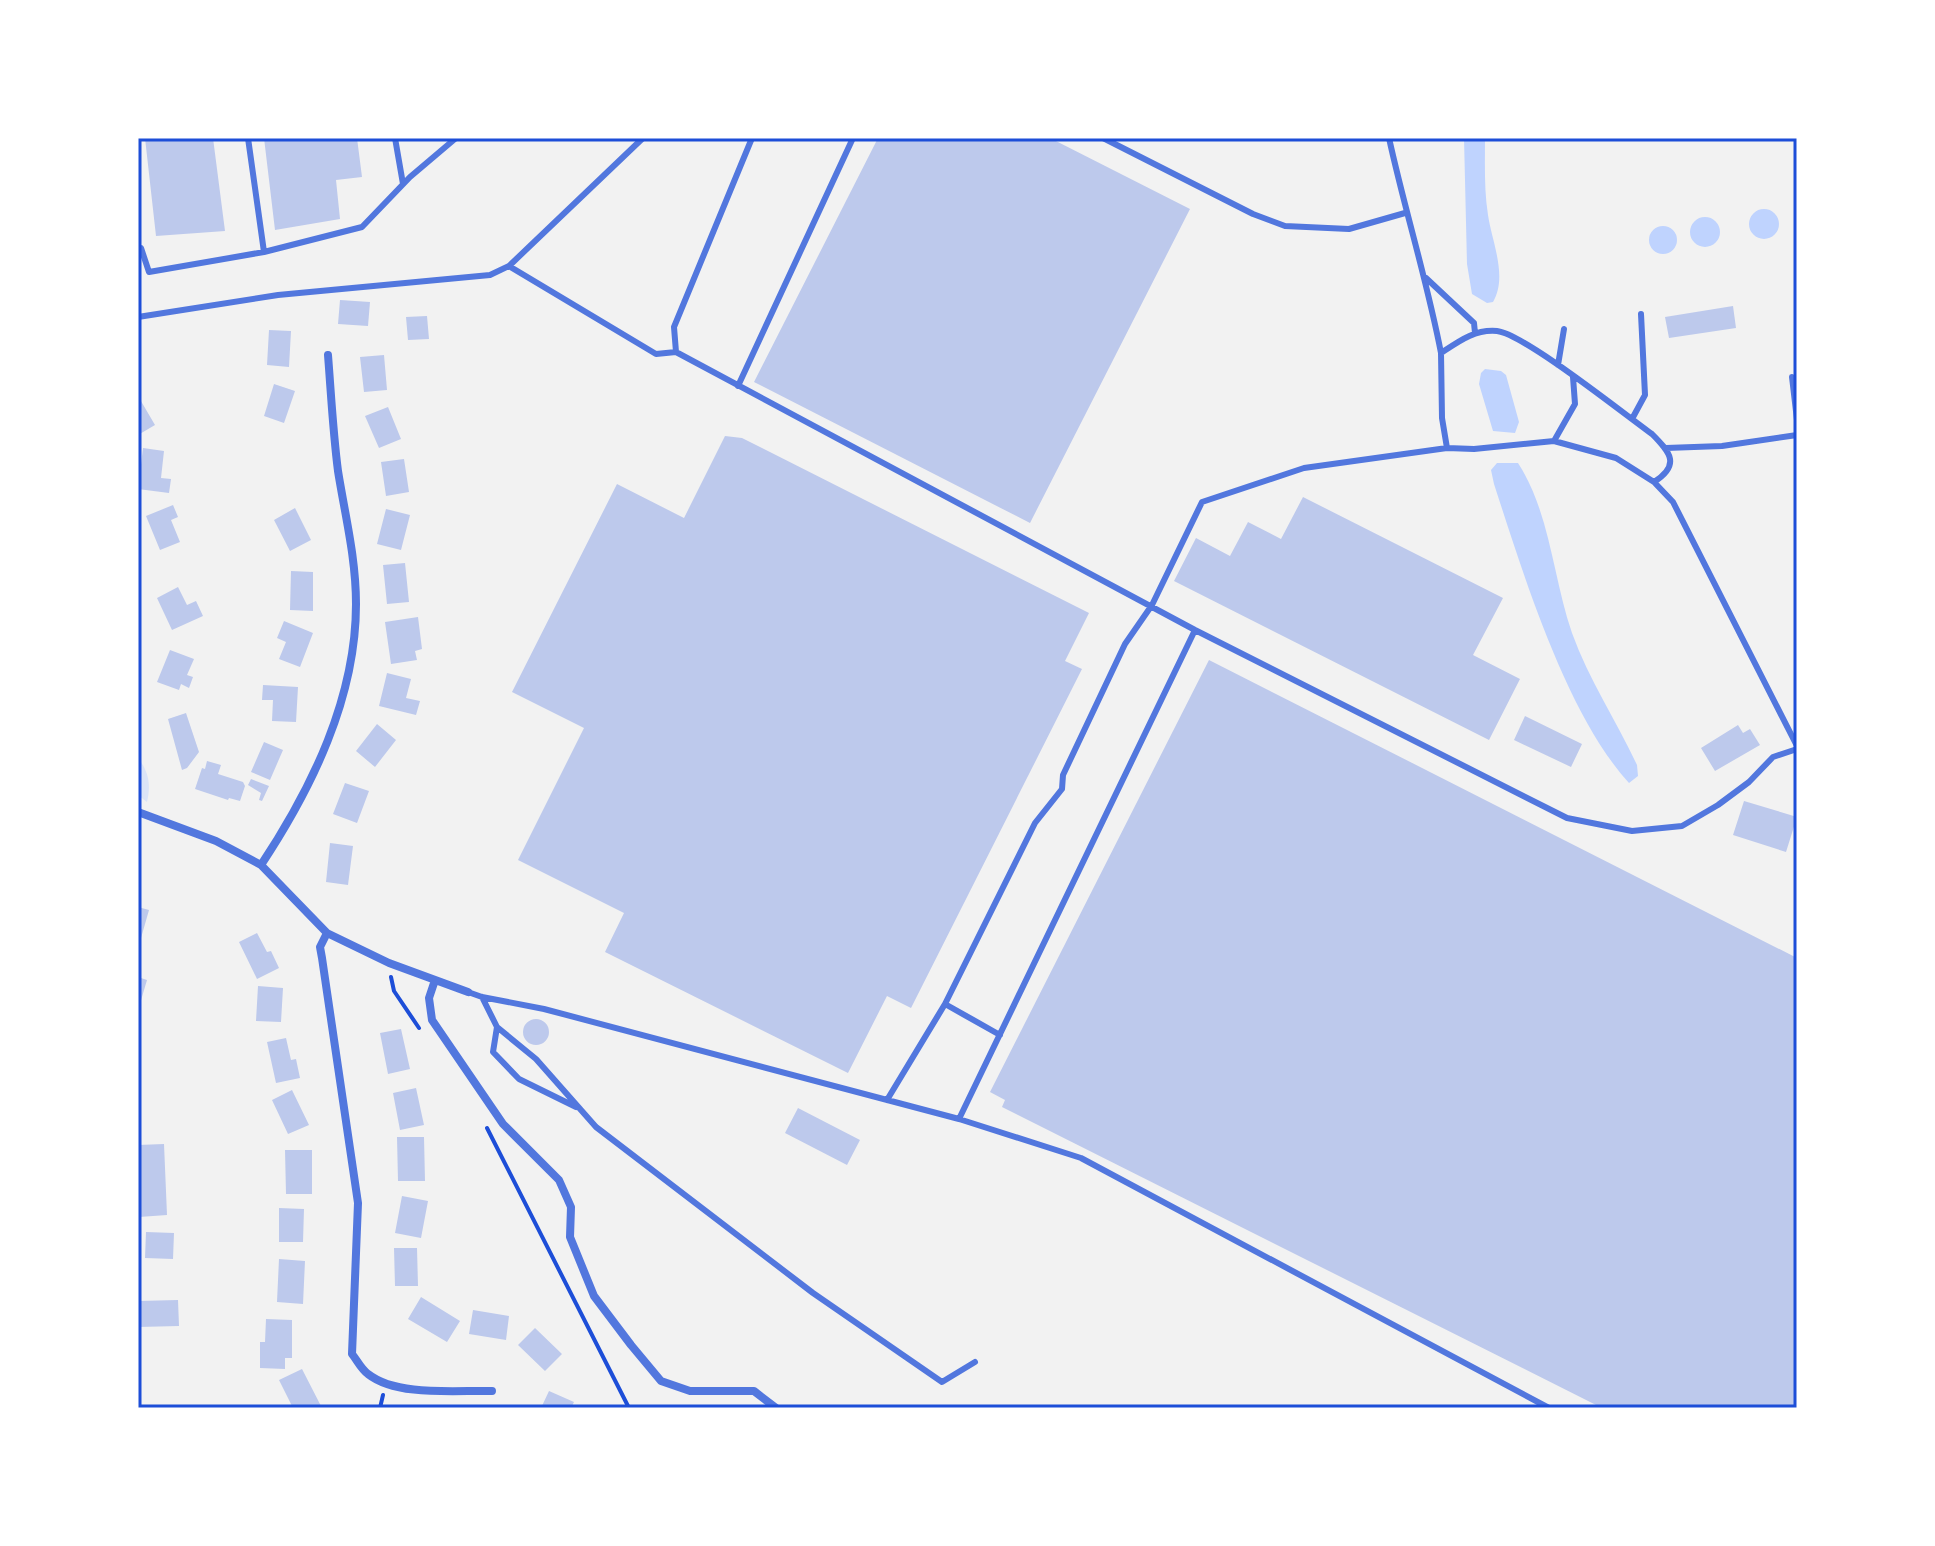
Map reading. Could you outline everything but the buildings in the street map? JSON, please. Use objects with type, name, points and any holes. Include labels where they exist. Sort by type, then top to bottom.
[{"type":"street","points":[[261,865],[314,773],[350,672],[356,605],[354,566],[339,473],[328,355]]},
{"type":"street","points":[[138,812],[216,841],[261,865],[327,933],[389,963],[468,992]]},
{"type":"street","points":[[327,933],[320,947],[358,1203],[352,1354],[366,1373],[387,1385],[432,1390],[492,1391]]},
{"type":"street","points":[[435,980],[429,998],[432,1020],[503,1124],[559,1180],[571,1207],[570,1237],[594,1296],[631,1345],[661,1381],[690,1391],[754,1391],[776,1408]]},
{"type":"lane","points":[[248,138],[264,252]]},
{"type":"lane","points":[[395,138],[403,184]]},
{"type":"lane","points":[[138,248],[141,248],[149,272],[264,252],[362,227],[403,184],[456,138]]},
{"type":"lane","points":[[138,317],[278,295],[490,275],[509,266],[643,138]]},
{"type":"lane","points":[[676,352],[674,327],[752,138]]},
{"type":"lane","points":[[738,386],[853,138]]},
{"type":"lane","points":[[1103,138],[1253,214],[1285,226],[1349,229],[1405,213]]},
{"type":"lane","points":[[1389,138],[1405,213],[1426,278],[1441,353],[1442,418],[1447,448]]},
{"type":"lane","points":[[509,266],[656,354],[676,352],[1152,605],[1195,630],[1567,818],[1632,831],[1682,826],[1739,789],[1773,757],[1797,748],[1673,502],[1654,482],[1616,458],[1554,441],[1474,449],[1447,448],[1304,468],[1202,502],[1152,605],[1125,644],[1063,775],[1062,789],[1035,823],[945,1004],[887,1100]]},
{"type":"lane","points":[[1426,278],[1474,323],[1475,333]]},
{"type":"lane","points":[[1632,419],[1645,395],[1641,314]]},
{"type":"lane","points":[[1558,365],[1564,329]]},
{"type":"lane","points":[[1441,353],[1475,333],[1507,333],[1558,365],[1666,448],[1671,459],[1669,468],[1664,476],[1654,482]]},
{"type":"lane","points":[[1554,441],[1575,404],[1573,377]]},
{"type":"lane","points":[[1792,377],[1797,420]]},
{"type":"lane","points":[[1666,448],[1722,446],[1797,435]]},
{"type":"lane","points":[[959,1119],[1195,630]]},
{"type":"lane","points":[[468,992],[544,1009],[959,1119],[1081,1158],[1549,1408]]},
{"type":"lane","points":[[482,997],[497,1027],[536,1059],[596,1127],[813,1293],[942,1382],[975,1362]]},
{"type":"lane","points":[[945,1004],[1000,1035]]},
{"type":"lane","points":[[497,1027],[493,1052],[510,1070],[519,1079],[576,1107]]},
{"type":"path","points":[[389,963],[394,991],[421,1032]]},
{"type":"path","points":[[484,1123],[629,1408]]},
{"type":"shaded area","points":[[138,758],[148,779],[147,802],[138,795]]},
{"type":"water","points":[[1464,138],[1485,138],[1487,206],[1499,271],[1497,292],[1493,302],[1487,303],[1472,294],[1467,264]]},
{"type":"water","points":[[1764,209],[1775,213],[1779,224],[1775,235],[1764,239],[1753,235],[1749,224],[1753,213]]},
{"type":"water","points":[[1705,217],[1716,221],[1720,232],[1716,243],[1705,247],[1694,243],[1690,232],[1694,221]]},
{"type":"water","points":[[1663,226],[1673,230],[1677,240],[1673,250],[1663,254],[1653,250],[1649,240],[1653,230]]},
{"type":"water","points":[[1485,369],[1501,371],[1506,375],[1519,422],[1515,433],[1493,431],[1479,384]]},
{"type":"water","points":[[1497,463],[1518,463],[1529,482],[1544,524],[1572,633],[1586,667],[1637,765],[1638,776],[1629,783],[1585,720],[1549,641],[1494,484],[1491,470]]}]
